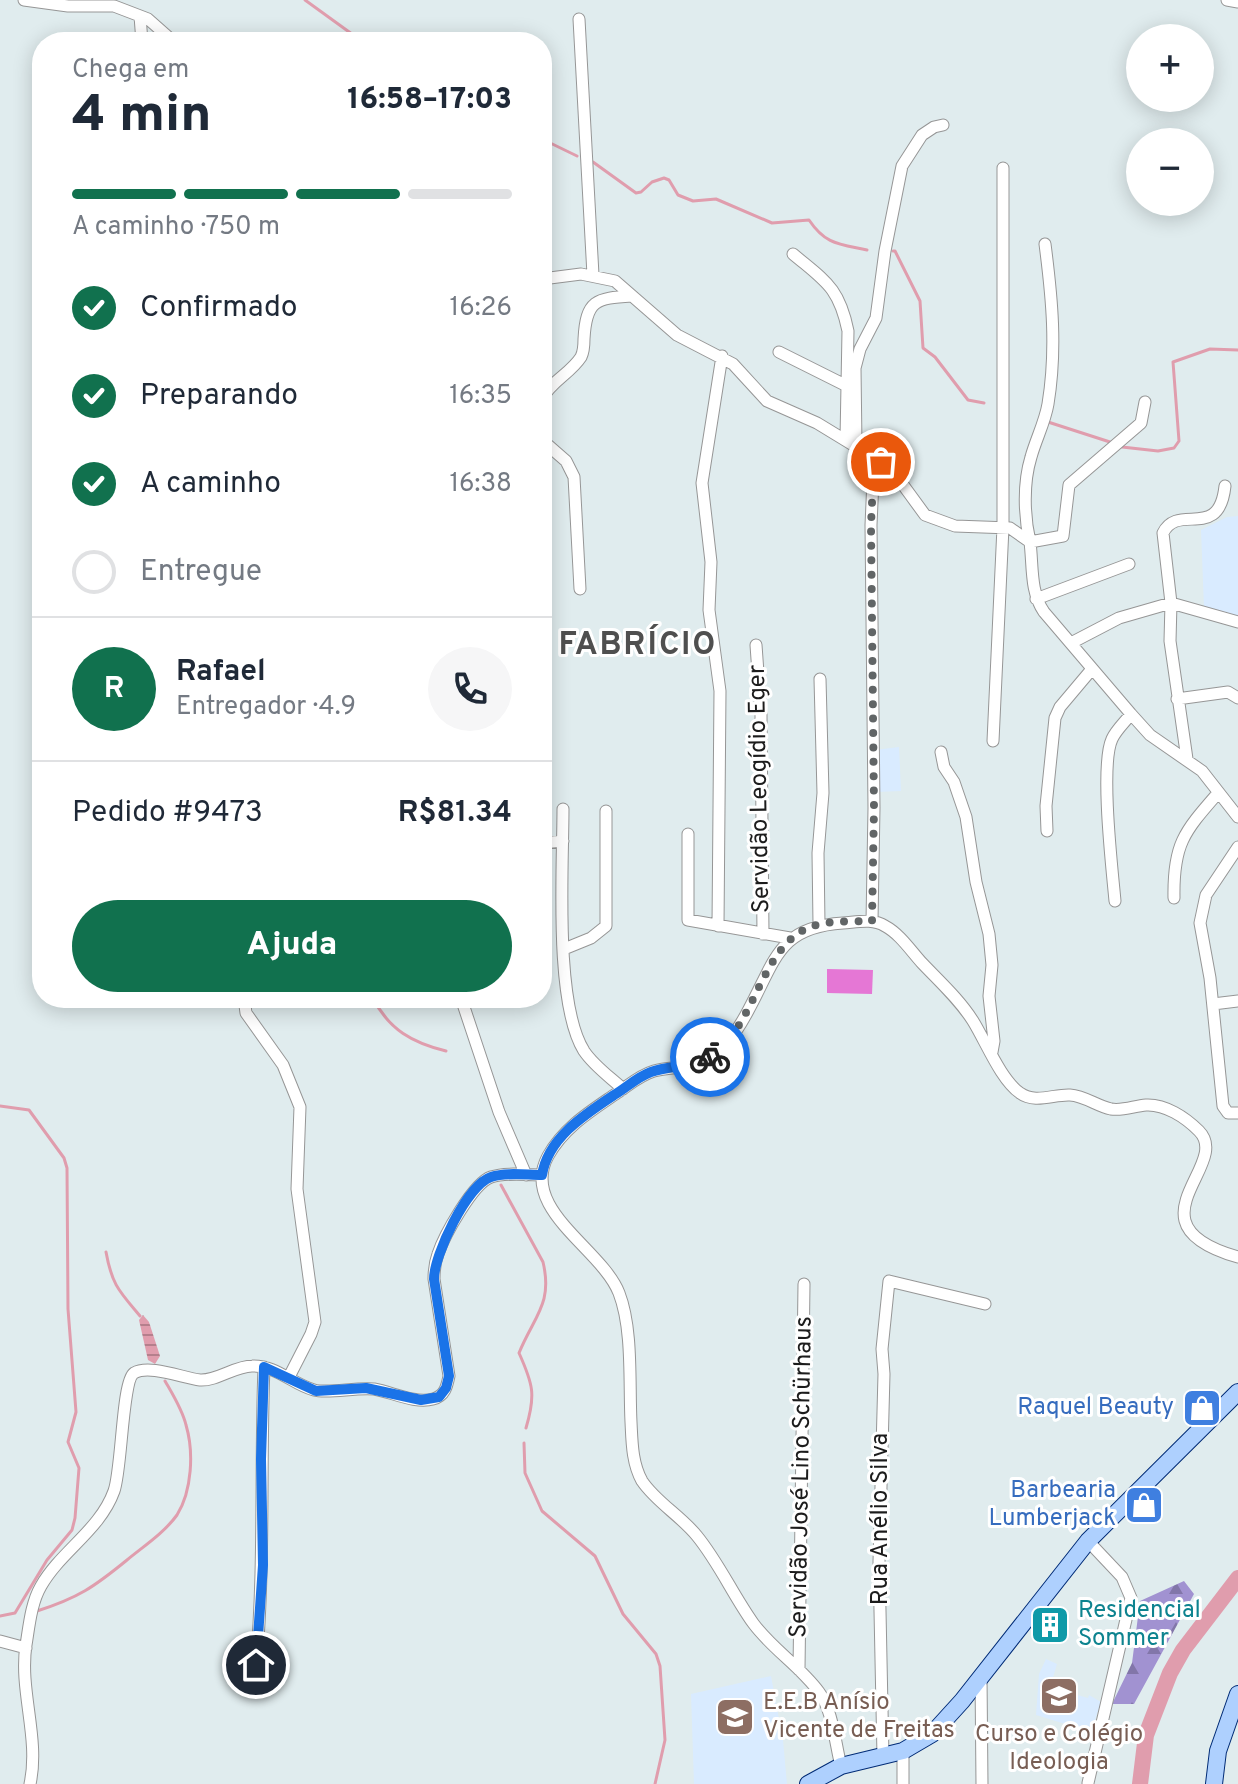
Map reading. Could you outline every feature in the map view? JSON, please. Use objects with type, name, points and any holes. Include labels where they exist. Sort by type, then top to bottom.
[{"type":"main road","points":[[808,1784],[841,1766],[903,1751],[932,1734],[1088,1541],[1238,1392]]},
{"type":"main road","points":[[1214,1784],[1218,1751],[1238,1694]]},
{"type":"street","points":[[24,0],[68,6],[109,5],[140,16],[165,32]]},
{"type":"street","points":[[1227,0],[1238,2]]},
{"type":"street","points":[[140,16],[141,32]]},
{"type":"street","points":[[579,19],[593,275]]},
{"type":"street","points":[[851,442],[855,368],[860,349],[876,318],[902,166],[922,135],[943,125]]},
{"type":"street","points":[[993,741],[1003,527],[1003,168]]},
{"type":"street","points":[[1045,244],[1054,307],[1054,357],[1047,410],[1028,472],[1026,523],[1036,599],[1150,735],[1202,771],[1238,817]]},
{"type":"street","points":[[793,254],[838,295],[848,331],[845,385],[851,442]]},
{"type":"street","points":[[552,278],[593,275],[615,281],[677,335],[722,356],[738,368],[767,401],[817,423],[874,458],[895,475],[916,506],[930,518],[959,526],[1017,530],[1030,542]]},
{"type":"street","points":[[552,383],[580,358],[591,306],[607,297],[632,296]]},
{"type":"street","points":[[779,352],[845,385]]},
{"type":"street","points":[[718,926],[720,691],[709,610],[711,562],[702,483],[722,356]]},
{"type":"street","points":[[1030,542],[1063,536],[1069,485],[1141,423],[1145,402]]},
{"type":"street","points":[[552,449],[566,461],[574,477],[580,589]]},
{"type":"street","points":[[872,921],[871,525],[874,458]]},
{"type":"street","points":[[1187,759],[1170,641],[1171,603],[1163,533],[1167,525],[1174,521],[1209,517],[1219,511],[1225,486]]},
{"type":"street","points":[[1036,599],[1129,564]]},
{"type":"street","points":[[1071,643],[1119,618],[1171,603],[1238,622]]},
{"type":"street","name":"Servidão Leogídio Eger","points":[[756,645],[761,715],[763,934]]},
{"type":"street","points":[[1047,831],[1046,806],[1055,718],[1060,707],[1092,669]]},
{"type":"street","points":[[819,924],[818,853],[823,793],[820,679]]},
{"type":"street","points":[[1177,699],[1228,692],[1238,698]]},
{"type":"street","points":[[1115,901],[1109,836],[1108,756],[1112,738],[1131,714]]},
{"type":"street","points":[[941,752],[944,767],[954,782],[966,817],[976,882],[989,934],[992,1052]]},
{"type":"street","points":[[1174,898],[1174,867],[1179,843],[1218,793]]},
{"type":"street","points":[[563,809],[567,995],[577,1038],[590,1060],[623,1089]]},
{"type":"street","points":[[564,949],[591,938],[606,926],[606,811]]},
{"type":"street","points":[[688,834],[688,920],[790,938]]},
{"type":"street","points":[[552,842],[563,841]]},
{"type":"street","points":[[1238,847],[1206,895],[1201,914],[1223,1106],[1228,1113],[1238,1113]]},
{"type":"street","points":[[841,1766],[820,1693],[756,1627],[695,1533],[641,1478],[633,1451],[629,1366],[621,1298],[601,1264],[552,1211],[544,1196],[542,1175],[546,1158],[573,1124],[623,1089],[655,1071],[702,1062],[722,1048],[736,1032],[779,952],[790,938],[819,924],[872,921],[893,932],[959,1001],[1003,1074],[1023,1096],[1071,1095],[1112,1109],[1154,1105],[1171,1111],[1197,1128],[1205,1139],[1207,1149],[1184,1202],[1185,1220],[1190,1230],[1207,1245],[1238,1257]]},
{"type":"street","points":[[1213,1004],[1238,1001]]},
{"type":"street","points":[[246,1008],[247,1016],[288,1075],[299,1100],[301,1115],[297,1189],[307,1282],[315,1318],[311,1334],[289,1377]]},
{"type":"street","points":[[464,1008],[499,1112],[526,1175]]},
{"type":"street","points":[[30,1784],[33,1756],[26,1648],[35,1600],[43,1583],[99,1519],[115,1490],[121,1463],[126,1390],[131,1376],[145,1371],[204,1380],[242,1368],[264,1367],[319,1391],[366,1388],[424,1400],[441,1395],[449,1376],[434,1279],[439,1250],[481,1183],[494,1176],[542,1175]]},
{"type":"street","name":"Rua Anélio Silva","points":[[883,1757],[879,1562],[882,1349],[889,1281],[985,1304]]},
{"type":"street","name":"Servidão José Lino Schürhaus","points":[[799,1670],[804,1284]]},
{"type":"street","points":[[256,1665],[263,1565],[261,1459],[264,1367]]},
{"type":"street","points":[[1088,1541],[1122,1577],[1131,1598],[1088,1783]]},
{"type":"street","points":[[0,1641],[26,1648]]},
{"type":"street","points":[[981,1676],[982,1784]]},
{"type":"street","points":[[903,1751],[903,1784]]},
{"type":"shaded area","points":[[1238,516],[1238,617],[1204,608],[1201,530],[1227,517]]},
{"type":"shaded area","points":[[899,747],[901,791],[876,792],[875,750]]},
{"type":"shaded area","points":[[827,969],[873,970],[872,994],[827,993]]},
{"type":"shaded area","points":[[143,1315],[149,1322],[160,1356],[155,1364],[148,1360],[139,1320]]},
{"type":"shaded area","name":"Curso e Colégio Ideologia","points":[[1046,1659],[1057,1664],[1050,1687],[1088,1698],[1089,1695],[1101,1702],[1091,1732],[1036,1715],[1039,1674]]},
{"type":"shaded area","name":"E.E.B Anísio Vicente de Freitas","points":[[771,1676],[783,1740],[787,1784],[694,1784],[691,1694]]},
{"type":"green space","points":[[1184,1581],[1194,1594],[1134,1704],[1112,1704],[1132,1663],[1140,1601]]},
{"type":"waterway","points":[[305,0],[349,32]]},
{"type":"waterway","points":[[552,144],[577,156]]},
{"type":"waterway","points":[[593,162],[636,193],[664,178],[669,180],[678,195],[693,201],[716,199],[772,223],[809,220],[827,239],[867,250]]},
{"type":"waterway","points":[[893,251],[920,301],[923,348],[935,357],[968,400],[984,403]]},
{"type":"waterway","points":[[1122,447],[1158,451],[1174,448],[1179,441],[1173,362],[1210,349],[1238,350]]},
{"type":"waterway","points":[[1048,422],[1110,442]]},
{"type":"waterway","points":[[378,1008],[403,1034],[446,1051]]},
{"type":"waterway","points":[[0,1106],[29,1110],[64,1158],[67,1168],[68,1309],[76,1412],[68,1442],[79,1468],[72,1530],[47,1560],[15,1613],[0,1616]]},
{"type":"waterway","points":[[501,1185],[543,1262],[545,1276],[544,1299],[519,1353],[532,1390],[526,1428]]},
{"type":"waterway","points":[[106,1252],[117,1287],[140,1316]]},
{"type":"waterway","points":[[37,1611],[95,1585],[154,1539],[177,1515],[189,1483],[190,1447],[182,1413],[165,1381]]},
{"type":"waterway","points":[[524,1443],[525,1473],[542,1511],[595,1556],[623,1614],[656,1654],[660,1666],[665,1740],[655,1784]]},
{"type":"waterway","points":[[1140,1784],[1146,1735],[1170,1673],[1183,1650],[1238,1578]]},
{"type":"way so far","points":[[710,1057],[736,1032],[779,952],[790,938],[819,924],[872,921],[871,525],[874,458],[881,462]]},
{"type":"place","name":"Raquel Beauty","points":[[1202,1408]]},
{"type":"place","name":"Barbearia Lumberjack","points":[[1144,1505]]},
{"type":"place","name":"Residencial Sommer","points":[[1050,1625]]},
{"type":"place","name":"Curso e Colégio Ideologia","points":[[1059,1696]]},
{"type":"place","name":"E.E.B Anísio Vicente de Freitas","points":[[735,1717]]},
{"type":"district","name":"FABRÍCIO","points":[[638,646]]},
{"type":"route","points":[[256,1665],[263,1565],[261,1459],[264,1367],[316,1391],[366,1388],[421,1400],[439,1397],[446,1388],[449,1376],[434,1279],[435,1264],[439,1250],[476,1188],[494,1176],[542,1175],[551,1151],[589,1110],[645,1075],[695,1064],[710,1057]]}]
